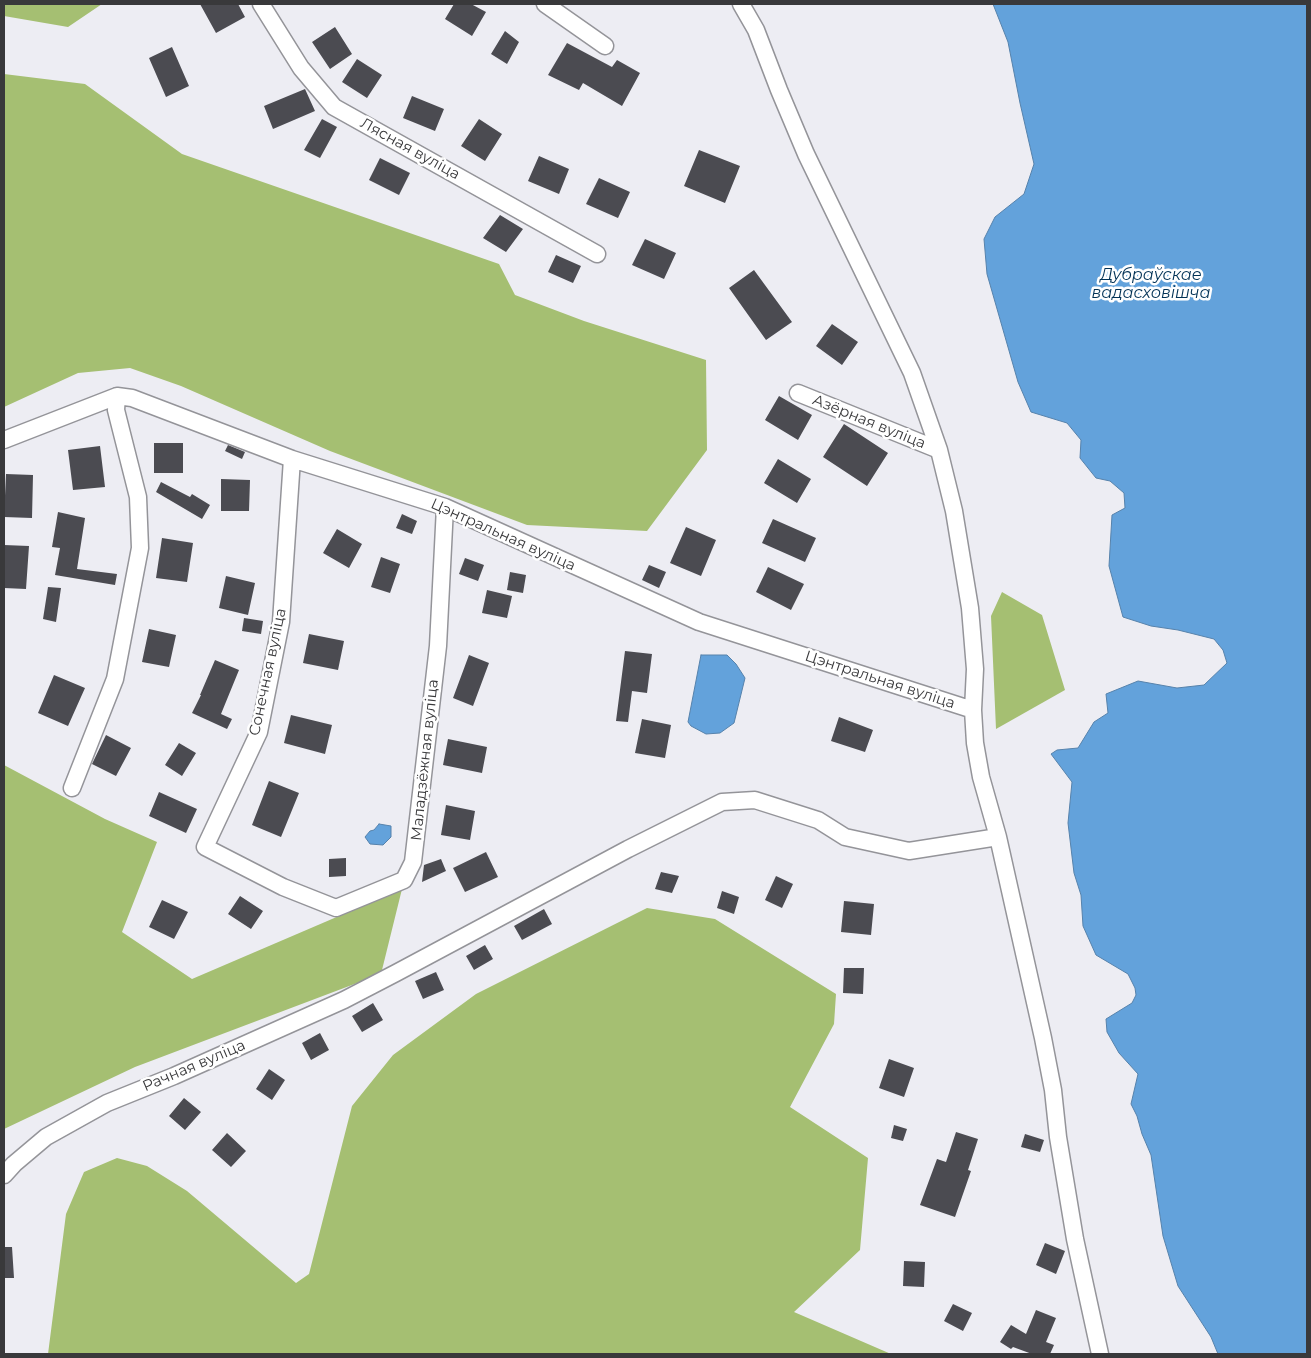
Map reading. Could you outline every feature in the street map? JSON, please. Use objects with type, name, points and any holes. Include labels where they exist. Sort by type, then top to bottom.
[{"type":"street","name":"Лясная вуліца","points":[[261,4],[301,68],[334,106],[597,254]]},
{"type":"street","points":[[545,4],[605,46]]},
{"type":"street","points":[[741,4],[756,30],[778,90],[806,154],[912,373],[939,450],[954,511],[970,608],[975,669],[973,710],[975,743],[981,777],[998,837],[1044,1046],[1053,1090],[1058,1137],[1075,1239],[1100,1354]]},
{"type":"street","name":"Азёрная вуліца","points":[[798,393],[939,450]]},
{"type":"street","points":[[4,440],[117,396],[116,410],[138,497],[140,548],[115,680],[72,788]]},
{"type":"street","name":"Цэнтральная вуліца","points":[[117,396],[132,398],[292,459],[445,507],[699,622],[973,710]]},
{"type":"street","name":"Сонечная вуліца","points":[[283,887],[205,847],[259,732],[282,622],[292,459]]},
{"type":"street","name":"Маладзёжная вуліца","points":[[283,887],[336,908],[404,880],[413,862],[438,646],[445,507]]},
{"type":"street","name":"Рачная вуліца","points":[[4,1175],[46,1137],[107,1103],[174,1076],[336,1004],[628,849],[722,802],[755,800],[818,820],[845,837],[909,851],[998,837]]},
{"type":"green space","points":[[4,4],[102,4],[68,27],[4,16]]},
{"type":"green space","points":[[4,74],[85,84],[182,154],[499,264],[515,295],[584,321],[706,360],[707,450],[647,531],[527,525],[330,451],[181,386],[130,368],[78,373],[4,407]]},
{"type":"green space","points":[[1002,592],[1042,615],[1065,690],[996,729],[991,616]]},
{"type":"green space","points":[[4,765],[105,819],[157,842],[122,932],[192,979],[402,889],[381,974],[135,1067],[4,1129]]},
{"type":"green space","points":[[647,908],[715,919],[836,994],[834,1024],[790,1107],[868,1158],[860,1250],[794,1312],[891,1354],[48,1354],[66,1214],[84,1172],[117,1158],[147,1166],[187,1191],[296,1283],[309,1274],[352,1106],[393,1055],[476,994]]},
{"type":"water","name":"Дубраўскае вадасховішча","points":[[993,4],[1307,4],[1307,1354],[1218,1354],[1211,1337],[1178,1286],[1163,1236],[1151,1155],[1131,1104],[1138,1074],[1119,1053],[1107,1032],[1106,1019],[1132,1003],[1136,995],[1135,988],[1128,974],[1096,955],[1083,926],[1081,895],[1074,873],[1068,823],[1072,782],[1051,754],[1057,750],[1078,748],[1094,722],[1108,713],[1106,694],[1138,681],[1177,688],[1204,685],[1227,663],[1223,650],[1214,639],[1178,630],[1151,626],[1123,617],[1109,566],[1112,515],[1125,508],[1124,493],[1110,481],[1096,478],[1080,458],[1081,440],[1067,423],[1031,412],[1018,382],[987,274],[984,239],[995,217],[1024,194],[1034,164],[1008,42]]},
{"type":"water","points":[[701,655],[727,655],[736,664],[745,678],[734,723],[720,733],[706,734],[691,726],[688,722]]},
{"type":"water","points":[[379,824],[391,826],[391,837],[383,845],[370,844],[365,837]]},
{"type":"building","points":[[200,4],[238,4],[245,17],[216,33]]},
{"type":"building","points":[[454,4],[471,4],[486,12],[472,36],[445,19]]},
{"type":"building","points":[[335,27],[352,54],[330,69],[312,42]]},
{"type":"building","points":[[505,31],[519,42],[507,64],[491,54]]},
{"type":"building","points":[[567,43],[612,67],[617,60],[640,73],[622,106],[583,83],[579,90],[548,75]]},
{"type":"building","points":[[172,47],[189,86],[166,97],[149,58]]},
{"type":"building","points":[[357,59],[382,75],[367,98],[342,82]]},
{"type":"building","points":[[305,89],[315,111],[273,129],[264,106]]},
{"type":"building","points":[[412,96],[444,109],[435,131],[403,118]]},
{"type":"building","points":[[322,119],[337,127],[320,158],[304,150]]},
{"type":"building","points":[[479,119],[502,134],[485,161],[461,146]]},
{"type":"building","points":[[699,150],[740,166],[725,203],[684,186]]},
{"type":"building","points":[[539,156],[569,169],[559,194],[528,181]]},
{"type":"building","points":[[380,158],[410,173],[399,195],[369,180]]},
{"type":"building","points":[[599,178],[630,192],[618,218],[586,204]]},
{"type":"building","points":[[500,215],[523,229],[506,252],[483,238]]},
{"type":"building","points":[[645,239],[676,253],[664,279],[632,265]]},
{"type":"building","points":[[556,255],[581,266],[573,283],[548,272]]},
{"type":"building","points":[[754,270],[792,322],[766,340],[729,288]]},
{"type":"building","points":[[832,324],[858,342],[842,365],[816,346]]},
{"type":"building","points":[[779,396],[812,415],[798,440],[765,420]]},
{"type":"building","points":[[844,424],[888,453],[867,486],[823,457]]},
{"type":"building","points":[[154,443],[183,443],[183,473],[154,473]]},
{"type":"building","points":[[228,445],[245,452],[242,459],[225,451]]},
{"type":"building","points":[[100,446],[105,487],[73,490],[68,450]]},
{"type":"building","points":[[778,459],[811,479],[797,503],[764,483]]},
{"type":"building","points":[[6,474],[33,475],[32,518],[4,517]]},
{"type":"building","points":[[221,479],[250,480],[249,511],[221,511]]},
{"type":"building","points":[[161,482],[190,497],[192,494],[210,505],[202,519],[156,492]]},
{"type":"building","points":[[58,512],[85,518],[77,569],[117,574],[115,585],[55,575],[60,548],[52,547]]},
{"type":"building","points":[[402,514],[417,521],[412,534],[396,528]]},
{"type":"building","points":[[773,519],[816,538],[805,562],[762,543]]},
{"type":"building","points":[[686,527],[716,540],[701,576],[670,563]]},
{"type":"building","points":[[337,529],[362,544],[349,568],[323,553]]},
{"type":"building","points":[[162,538],[193,543],[187,582],[156,578]]},
{"type":"building","points":[[4,545],[29,546],[26,589],[4,588]]},
{"type":"building","points":[[381,557],[400,564],[390,593],[371,587]]},
{"type":"building","points":[[465,558],[484,565],[478,581],[459,574]]},
{"type":"building","points":[[649,565],[666,572],[659,588],[642,580]]},
{"type":"building","points":[[768,567],[804,584],[791,610],[756,592]]},
{"type":"building","points":[[510,572],[526,575],[523,593],[507,590]]},
{"type":"building","points":[[226,576],[255,583],[248,615],[219,608]]},
{"type":"building","points":[[48,587],[61,588],[56,622],[43,619]]},
{"type":"building","points":[[487,590],[512,596],[507,618],[482,613]]},
{"type":"building","points":[[244,618],[263,621],[261,634],[242,631]]},
{"type":"building","points":[[149,629],[176,635],[169,667],[142,662]]},
{"type":"building","points":[[309,634],[344,641],[338,670],[303,663]]},
{"type":"building","points":[[625,651],[652,654],[647,693],[632,691],[628,722],[616,721]]},
{"type":"building","points":[[469,655],[489,663],[473,706],[453,698]]},
{"type":"building","points":[[215,660],[239,670],[221,714],[232,719],[227,729],[192,713]]},
{"type":"building","points":[[54,675],[85,688],[68,726],[38,713]]},
{"type":"building","points":[[291,715],[332,725],[325,754],[284,743]]},
{"type":"building","points":[[839,717],[873,730],[865,752],[831,741]]},
{"type":"building","points":[[642,719],[671,725],[665,758],[635,753]]},
{"type":"building","points":[[106,735],[131,748],[116,776],[92,764]]},
{"type":"building","points":[[448,739],[487,747],[482,773],[443,765]]},
{"type":"building","points":[[179,743],[196,753],[182,776],[165,765]]},
{"type":"building","points":[[269,781],[299,793],[281,837],[252,825]]},
{"type":"building","points":[[159,792],[197,809],[186,833],[149,816]]},
{"type":"building","points":[[446,805],[475,811],[470,840],[441,835]]},
{"type":"building","points":[[486,852],[498,877],[465,892],[453,868]]},
{"type":"building","points":[[346,858],[346,876],[329,877],[329,859]]},
{"type":"building","points":[[441,859],[446,871],[422,882],[424,865]]},
{"type":"building","points":[[661,872],[679,876],[672,893],[655,889]]},
{"type":"building","points":[[776,876],[793,884],[782,908],[765,900]]},
{"type":"building","points":[[722,891],[739,897],[734,914],[717,908]]},
{"type":"building","points":[[240,896],[263,911],[251,929],[228,914]]},
{"type":"building","points":[[162,900],[188,912],[174,939],[149,927]]},
{"type":"building","points":[[844,901],[874,904],[871,935],[841,932]]},
{"type":"building","points":[[544,909],[552,924],[522,940],[514,926]]},
{"type":"building","points":[[485,945],[493,959],[474,970],[466,956]]},
{"type":"building","points":[[844,968],[864,968],[863,994],[843,993]]},
{"type":"building","points":[[436,972],[444,990],[423,999],[415,981]]},
{"type":"building","points":[[373,1003],[383,1020],[362,1032],[352,1016]]},
{"type":"building","points":[[320,1033],[329,1050],[311,1060],[302,1043]]},
{"type":"building","points":[[889,1059],[914,1068],[904,1097],[879,1088]]},
{"type":"building","points":[[269,1069],[285,1080],[272,1100],[256,1089]]},
{"type":"building","points":[[184,1098],[201,1112],[185,1130],[169,1116]]},
{"type":"building","points":[[894,1125],[907,1129],[903,1141],[891,1138]]},
{"type":"building","points":[[956,1132],[978,1139],[968,1170],[971,1171],[955,1217],[920,1205],[937,1159],[946,1162]]},
{"type":"building","points":[[227,1133],[246,1151],[231,1167],[212,1150]]},
{"type":"building","points":[[1025,1134],[1044,1140],[1040,1152],[1021,1147]]},
{"type":"building","points":[[1045,1243],[1065,1251],[1056,1274],[1036,1265]]},
{"type":"building","points":[[4,1247],[12,1247],[14,1278],[4,1278]]},
{"type":"building","points":[[904,1261],[925,1262],[924,1287],[903,1286]]},
{"type":"building","points":[[953,1304],[972,1313],[963,1331],[944,1321]]},
{"type":"building","points":[[1036,1310],[1056,1318],[1046,1342],[1054,1345],[1050,1354],[1032,1354],[1013,1347],[1011,1349],[1000,1342],[1011,1325],[1026,1334]]}]
